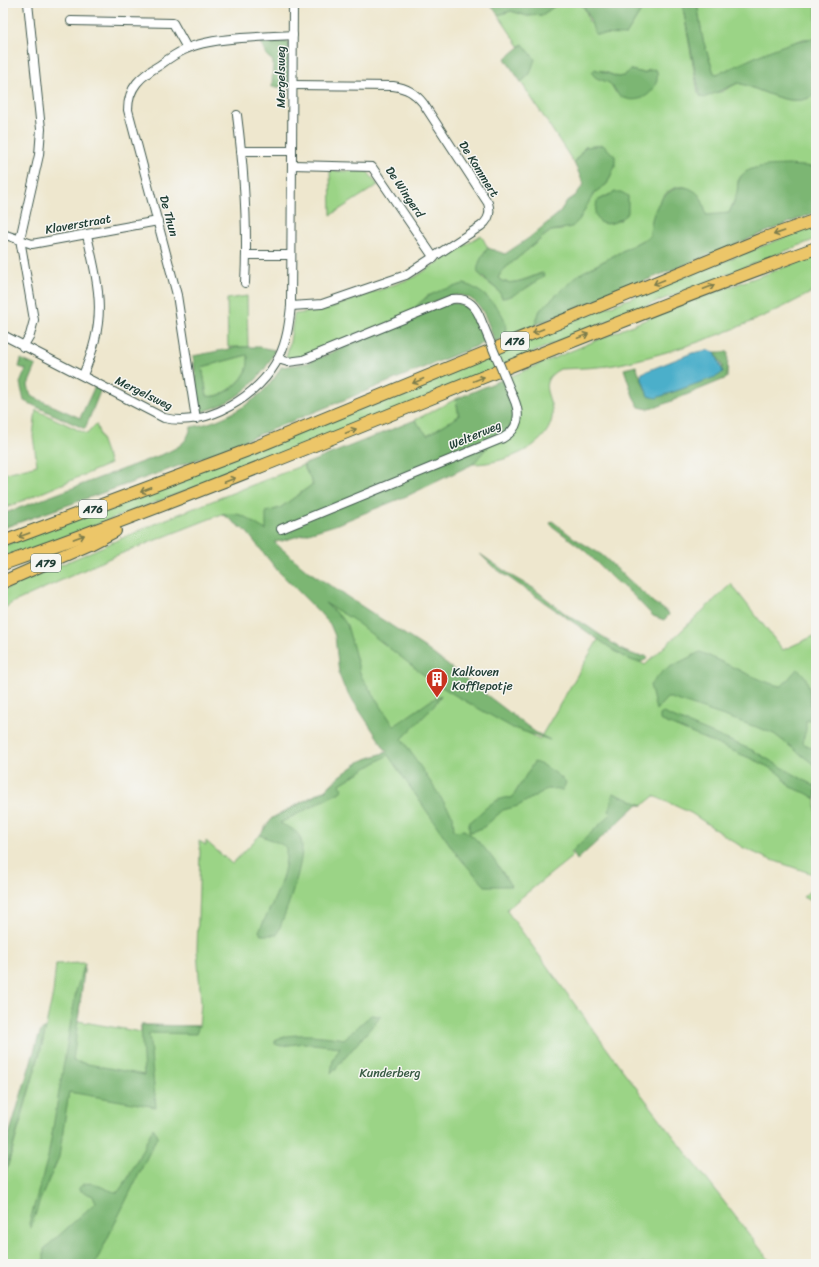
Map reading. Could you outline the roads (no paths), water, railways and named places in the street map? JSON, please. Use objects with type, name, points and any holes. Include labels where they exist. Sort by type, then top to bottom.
[{"type":"highway","name":"A76","points":[[3,542],[251,449],[762,239],[816,220]]},
{"type":"highway","name":"A76","points":[[3,564],[154,509],[292,456],[633,316],[816,248]]},
{"type":"highway","name":"A79","points":[[3,582],[90,544],[154,509]]},
{"type":"street","points":[[23,347],[30,335],[34,320],[20,239],[39,155],[41,129],[28,3]]},
{"type":"street","name":"Mergelsweg","points":[[3,335],[23,347],[82,375],[164,418],[175,421],[196,419],[221,410],[243,397],[263,380],[278,359],[286,339],[291,306],[293,3]]},
{"type":"street","points":[[72,21],[173,23],[187,48]]},
{"type":"street","name":"De Thun","points":[[196,419],[177,295],[128,110],[129,99],[136,83],[145,73],[187,48],[208,42],[293,34]]},
{"type":"street","name":"De Kommert","points":[[291,306],[322,304],[406,275],[484,224],[488,218],[489,206],[472,177],[416,95],[408,90],[393,86],[293,85]]},
{"type":"street","points":[[237,115],[241,151],[246,254],[245,283]]},
{"type":"street","points":[[241,151],[292,151]]},
{"type":"street","name":"De Wingerd","points":[[292,165],[372,166],[434,258]]},
{"type":"street","name":"Klaverstraat","points":[[3,234],[32,244],[158,221]]},
{"type":"street","points":[[82,375],[93,352],[99,312],[97,282],[87,235]]},
{"type":"street","points":[[246,254],[291,254]]},
{"type":"street","name":"Welterweg","points":[[278,359],[288,362],[303,360],[452,299],[462,299],[468,301],[476,310],[518,411],[518,421],[513,431],[503,438],[281,529]]},
{"type":"water","points":[[708,350],[715,352],[723,372],[718,376],[656,398],[648,396],[641,376],[642,373],[692,353]]},
{"type":"place","name":"Kalkoven Koffiepotje","points":[[437,698]]},
{"type":"park label","name":"Kunderberg","points":[[390,1073]]}]
